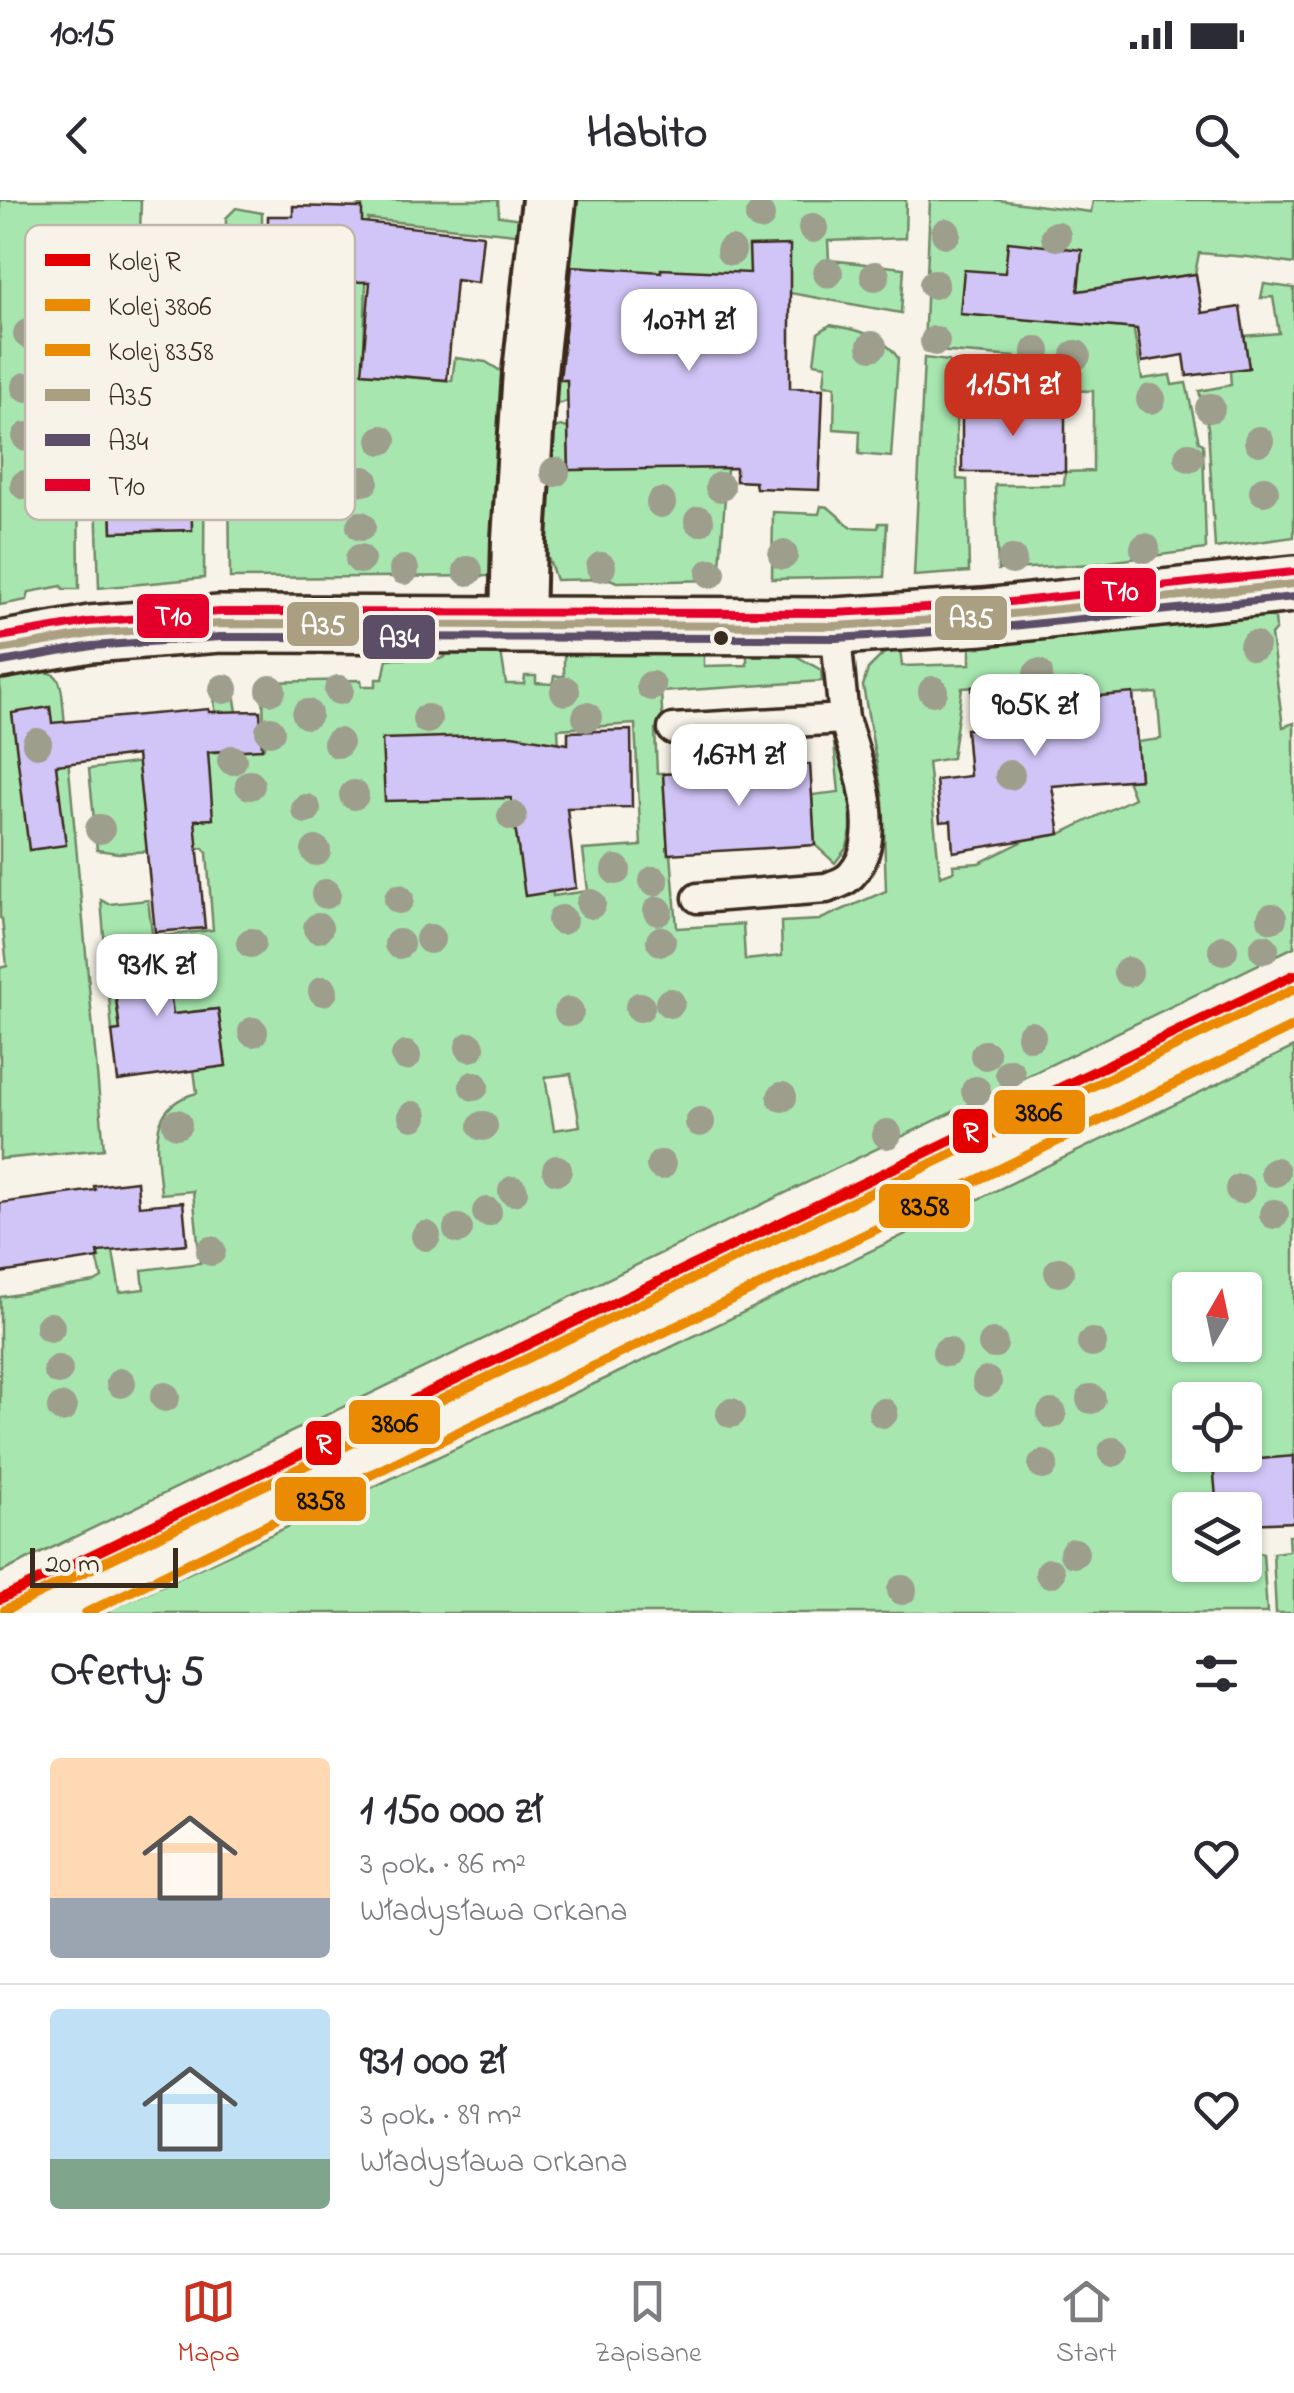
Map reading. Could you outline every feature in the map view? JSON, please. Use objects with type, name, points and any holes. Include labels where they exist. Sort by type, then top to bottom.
[{"type":"street","points":[[517,624],[530,372],[549,200]]},
{"type":"street","points":[[0,650],[179,626],[835,626],[983,618],[1294,584]]},
{"type":"lane","points":[[698,898],[826,888],[843,882],[856,871],[864,852],[867,826],[865,784],[844,719],[835,626]]},
{"type":"lane","points":[[672,729],[844,719]]},
{"type":"green space","points":[[0,200],[141,200],[140,225],[25,225],[25,520],[78,520],[79,589],[62,586],[29,592],[27,600],[0,605]]},
{"type":"green space","points":[[359,200],[498,200],[499,216],[530,220],[525,235],[368,219],[364,349],[395,376],[452,381],[455,358],[486,362],[515,380],[495,576],[230,578],[229,520],[355,520],[355,251],[361,251]]},
{"type":"green space","points":[[561,200],[906,200],[905,238],[828,241],[829,260],[904,268],[901,313],[790,293],[789,287],[740,288],[719,580],[556,580],[538,545],[546,431],[568,428],[569,470],[681,468],[679,372],[600,374],[605,311],[600,311],[603,268],[560,266],[551,379],[581,381],[574,398],[544,405],[552,259]]},
{"type":"green space","points":[[930,200],[997,200],[1091,212],[1093,200],[1294,200],[1294,264],[1199,253],[1195,274],[1126,284],[1142,379],[1170,375],[1172,385],[1186,383],[1199,442],[1203,444],[1206,549],[1093,564],[998,570],[995,485],[1064,485],[1065,472],[1093,471],[1093,391],[1014,389],[1015,357],[924,350]]},
{"type":"green space","points":[[236,208],[262,213],[262,225],[226,225],[226,218]]},
{"type":"green space","points":[[1264,284],[1294,288],[1294,537],[1215,548],[1208,427],[1199,391],[1231,385],[1230,371],[1249,368],[1244,336],[1279,333],[1273,297],[1261,298]]},
{"type":"green space","points":[[830,325],[877,339],[898,358],[891,457],[859,454],[860,431],[834,429],[835,386],[824,385],[826,365],[814,363],[818,333]]},
{"type":"green space","points":[[924,358],[949,361],[947,409],[956,410],[957,479],[967,480],[969,572],[914,576]]},
{"type":"green space","points":[[821,506],[828,507],[851,527],[878,528],[879,523],[887,523],[884,577],[772,579],[773,512],[819,514]]},
{"type":"green space","points":[[97,520],[112,520],[112,532],[192,530],[192,520],[204,520],[204,578],[99,588]]},
{"type":"green space","points":[[1268,615],[1275,619],[1276,629],[1271,635],[1283,727],[1294,723],[1294,947],[0,1573],[0,1297],[95,1282],[102,1278],[94,1244],[111,1240],[120,1292],[144,1289],[142,1270],[200,1263],[193,1191],[161,1194],[158,1133],[169,1108],[197,1093],[194,1070],[226,1066],[218,1009],[186,1013],[187,1020],[112,1031],[101,900],[109,904],[148,900],[153,940],[169,987],[163,936],[213,930],[207,853],[203,848],[118,853],[97,850],[89,769],[218,752],[213,680],[232,679],[237,712],[262,749],[263,682],[361,680],[362,686],[376,686],[376,679],[383,679],[387,659],[440,659],[446,651],[501,651],[506,684],[524,684],[525,676],[536,676],[536,683],[553,684],[554,676],[564,676],[564,652],[704,653],[704,666],[747,665],[747,653],[791,653],[821,670],[822,681],[661,692],[663,728],[655,729],[657,773],[663,773],[677,928],[743,924],[745,960],[782,956],[781,922],[819,920],[886,891],[883,800],[863,686],[868,669],[888,649],[900,648],[902,666],[970,664],[970,644]],"holes":[[[1087,680],[1089,697],[1157,693],[1161,739],[1137,742],[1140,779],[1127,780],[1134,798],[1060,834],[1026,840],[979,863],[953,865],[954,871],[940,876],[928,762],[952,758],[962,688]],[[635,724],[641,846],[583,850],[588,891],[553,896],[546,843],[564,840],[558,729]],[[571,1074],[580,1126],[554,1130],[545,1077]]]},
{"type":"green space","points":[[33,670],[54,675],[62,693],[104,1149],[0,1159],[0,968],[7,966],[0,918],[0,677]]},
{"type":"green space","points":[[834,743],[844,755],[851,811],[847,847],[835,863],[815,845],[812,795],[839,792]]},
{"type":"green space","points":[[1294,1047],[1294,1456],[1243,1492],[1172,1492],[1172,1582],[1262,1582],[1263,1554],[1267,1613],[103,1613],[609,1377]]},
{"type":"green space","points":[[1288,1536],[1294,1536],[1294,1613],[1276,1613],[1273,1553],[1289,1551]]},
{"type":"building","points":[[293,206],[362,208],[362,222],[483,235],[478,283],[456,280],[447,380],[362,373],[370,282],[355,282],[355,225],[268,225],[268,216],[293,216]]},
{"type":"building","points":[[1008,242],[1082,250],[1078,291],[1196,274],[1202,313],[1240,307],[1249,368],[1187,376],[1184,355],[1142,362],[1137,329],[960,314],[964,270],[1005,273]]},
{"type":"building","points":[[790,245],[790,388],[823,389],[819,490],[756,488],[755,482],[736,481],[736,468],[569,470],[567,380],[560,380],[572,266],[750,273],[749,246]]},
{"type":"building","points":[[962,405],[1065,407],[1065,472],[962,472]]},
{"type":"building","points":[[112,520],[192,520],[192,530],[112,532]]},
{"type":"building","points":[[1087,680],[1089,697],[1133,693],[1140,779],[1052,786],[1060,834],[953,852],[951,821],[940,822],[936,780],[970,776],[966,729],[975,729],[972,687]]},
{"type":"building","points":[[50,707],[52,723],[209,709],[260,711],[262,749],[208,752],[213,819],[195,820],[205,928],[155,932],[137,755],[56,765],[66,845],[29,850],[12,713]]},
{"type":"building","points":[[631,730],[632,807],[567,808],[576,888],[525,896],[511,798],[385,801],[382,739],[512,735],[568,744],[568,732]]},
{"type":"building","points":[[810,764],[815,845],[668,854],[663,774]]},
{"type":"building","points":[[163,938],[173,1014],[218,1009],[226,1066],[118,1081],[112,1031],[120,1030],[109,944]]},
{"type":"building","points":[[137,1181],[139,1206],[183,1202],[187,1244],[98,1252],[99,1258],[0,1273],[0,1203]]},
{"type":"building","points":[[1294,1456],[1294,1522],[1262,1523],[1262,1492],[1215,1492],[1214,1472],[1262,1472],[1262,1459]]},
{"type":"rail line","name":"R","points":[[0,1599],[1294,975]]},
{"type":"rail line","name":"3806","points":[[5,1610],[1294,989]]},
{"type":"rail line","name":"8358","points":[[86,1613],[1294,1026]]},
{"type":"transit line","name":"T10","points":[[0,637],[89,622],[220,612],[835,613],[982,605],[1293,572]]},
{"type":"transit line","name":"A35","points":[[0,650],[90,634],[220,624],[835,626],[983,617],[1294,584]]},
{"type":"transit line","name":"A34","points":[[2,662],[92,646],[220,637],[836,638],[984,629],[1294,597]]}]
